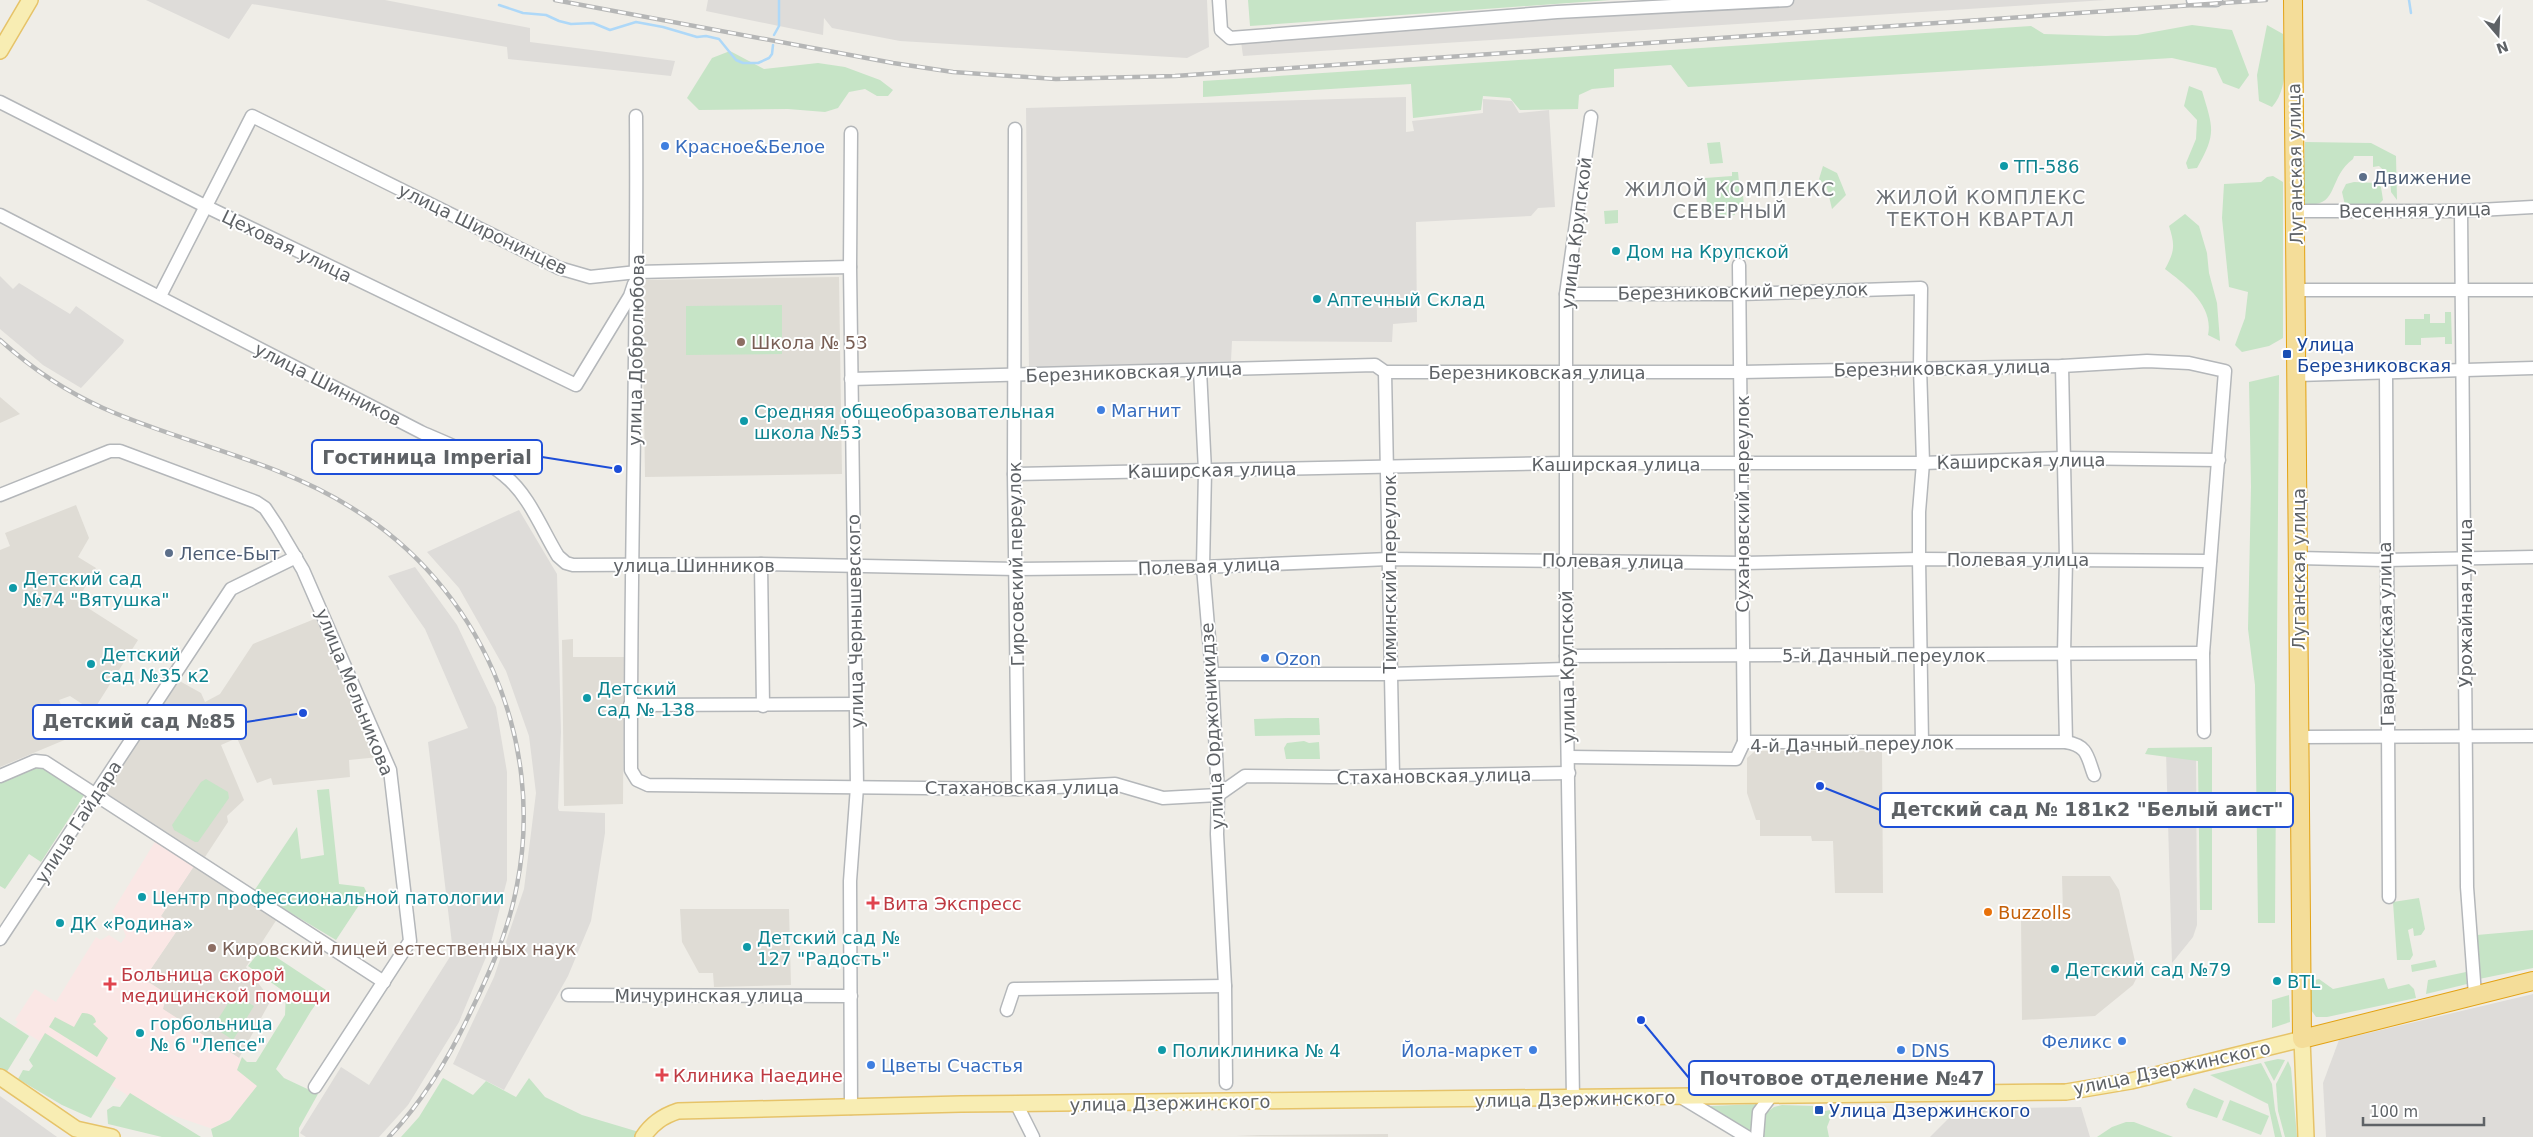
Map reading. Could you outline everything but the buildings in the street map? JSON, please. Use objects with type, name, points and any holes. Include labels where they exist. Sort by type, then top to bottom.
[{"type":"highway","name":"Луганская улица","points":[[2292,0],[2296,211],[2295,290],[2302,1039]]},
{"type":"highway","name":"улица Дзержинского","points":[[2302,1039],[2533,981]]},
{"type":"main road","points":[[0,51],[30,0]]},
{"type":"main road","name":"улица Дзержинского","points":[[643,1137],[650,1126],[666,1115],[678,1111],[2066,1092],[2131,1081],[2302,1039]]},
{"type":"main road","name":"Луганская улица","points":[[2302,1039],[2306,1137]]},
{"type":"main road","points":[[0,1077],[76,1129],[112,1137]]},
{"type":"street","points":[[1218,0],[1221,30],[1230,38],[1557,12],[1787,0]]},
{"type":"street","points":[[2193,0],[2216,0]]},
{"type":"street","name":"Цеховая улица","points":[[0,102],[205,206],[576,385],[630,296],[637,272]]},
{"type":"street","name":"улица Широнинцев","points":[[205,206],[252,116],[559,268],[590,277],[637,272],[850,267]]},
{"type":"street","name":"улица Добролюбова","points":[[636,116],[637,272],[630,705],[631,770],[636,780],[648,785]]},
{"type":"street","name":"улица Крупской","points":[[1573,1099],[1565,560],[1566,294],[1591,117]]},
{"type":"street","name":"Гирсовский переулок","points":[[1014,129],[1014,474],[1017,568],[1018,788]]},
{"type":"street","name":"улица Чернышевского","points":[[851,133],[851,379],[857,704],[857,787],[850,881],[851,1108]]},
{"type":"street","points":[[160,296],[205,206]]},
{"type":"street","name":"Весенняя улица","points":[[2296,211],[2462,211],[2533,207]]},
{"type":"street","name":"Урожайная улица","points":[[2462,211],[2467,887],[2475,996]]},
{"type":"street","name":"улица Шинников","points":[[0,215],[421,432],[472,455],[506,477],[522,495],[558,556],[566,563],[633,566],[761,564],[855,567],[1017,568]]},
{"type":"street","name":"Сухановский переулок","points":[[1738,265],[1744,563],[1742,656],[1744,742]]},
{"type":"street","name":"Березниковский переулок","points":[[1566,294],[1739,294],[1921,288],[1920,367]]},
{"type":"street","points":[[2295,290],[2533,290]]},
{"type":"street","name":"Березниковская улица","points":[[851,379],[1375,366],[1385,372],[1740,372],[1920,367],[2062,366],[2148,361],[2189,363],[2225,371],[2219,460]]},
{"type":"street","points":[[2062,366],[2066,559],[2064,654],[2066,742],[2079,745],[2084,751],[2094,776]]},
{"type":"street","points":[[1920,367],[1923,463],[1919,512],[1922,742]]},
{"type":"street","points":[[2297,375],[2533,368]]},
{"type":"street","name":"улица Орджоникидзе","points":[[1200,370],[1205,471],[1203,568],[1212,674],[1218,795],[1217,834],[1225,986],[1226,1083]]},
{"type":"street","name":"Тиминский переулок","points":[[1385,372],[1389,466],[1392,776]]},
{"type":"street","name":"Гвардейская улица","points":[[2386,372],[2385,560],[2388,897]]},
{"type":"street","name":"улица Мельникова","points":[[0,495],[110,451],[120,451],[256,502],[264,508],[296,557],[321,607],[390,770],[410,941],[315,1087]]},
{"type":"street","name":"Каширская улица","points":[[1014,474],[1566,463],[1923,463],[2063,458],[2219,460]]},
{"type":"street","points":[[2204,732],[2203,653],[2219,460]]},
{"type":"street","name":"улица Гайдара","points":[[0,939],[231,589],[296,557]]},
{"type":"street","points":[[2298,558],[2385,560],[2533,557]]},
{"type":"street","name":"Полевая улица","points":[[1017,568],[1203,568],[1389,559],[1744,563],[1919,558],[2210,562]]},
{"type":"street","points":[[761,564],[763,706]]},
{"type":"street","name":"5-й Дачный переулок","points":[[1212,674],[1390,674],[1566,662],[1742,656],[2203,653]]},
{"type":"street","points":[[630,705],[763,706],[857,704]]},
{"type":"street","points":[[2300,737],[2533,736]]},
{"type":"street","name":"4-й Дачный переулок","points":[[1569,758],[1736,758],[1744,742],[2066,742]]},
{"type":"street","points":[[0,776],[35,761],[42,761],[96,794],[384,982]]},
{"type":"street","name":"Стахановская улица","points":[[648,785],[1018,788],[1115,784],[1163,798],[1218,795],[1245,776],[1569,773]]},
{"type":"street","points":[[1007,1010],[1014,989],[1225,986]]},
{"type":"street","name":"Мичуринская улица","points":[[568,995],[851,996]]},
{"type":"street","points":[[1757,1137],[1759,1112],[1771,1096]]},
{"type":"street","points":[[1681,1097],[1748,1137]]},
{"type":"street","points":[[1018,1105],[1033,1137]]},
{"type":"shaded area","points":[[146,0],[385,0],[530,28],[530,42],[675,61],[671,76],[508,59],[507,47],[252,4],[229,39]]},
{"type":"shaded area","points":[[708,0],[1207,0],[1209,47],[1187,58],[900,41],[832,28],[824,18],[823,35],[706,11]]},
{"type":"shaded area","points":[[1755,0],[2106,0],[1243,56],[1240,34]]},
{"type":"shaded area","points":[[1406,97],[1406,132],[1414,131],[1412,121],[1483,113],[1483,99],[1512,101],[1519,113],[1549,110],[1555,207],[1538,208],[1531,216],[1416,222],[1417,322],[1393,324],[1392,342],[1232,341],[1231,361],[1029,369],[1026,108]]},
{"type":"shaded area","points":[[0,276],[13,289],[19,283],[70,314],[76,306],[124,340],[123,343],[81,388],[43,365],[0,329]]},
{"type":"shaded area","name":"Школа № 53","points":[[839,277],[842,474],[645,477],[642,280]]},
{"type":"shaded area","points":[[0,397],[20,414],[0,423]]},
{"type":"shaded area","points":[[76,505],[89,538],[78,557],[96,568],[77,601],[138,640],[93,711],[70,696],[59,700],[74,736],[0,767],[0,550],[10,546],[5,533]]},
{"type":"shaded area","points":[[519,510],[557,574],[561,732],[558,808],[559,811],[605,813],[605,833],[591,921],[568,976],[504,1090],[453,1064],[494,977],[524,889],[536,793],[529,736],[506,671],[459,588],[427,552]]},
{"type":"shaded area","points":[[415,567],[457,625],[496,707],[507,772],[507,880],[489,950],[459,1022],[408,1105],[379,1137],[306,1137],[300,1133],[341,1067],[369,1085],[453,952],[428,742],[468,728],[425,629],[388,576]]},
{"type":"shaded area","points":[[322,616],[379,757],[349,760],[350,777],[273,785],[271,778],[257,783],[237,738],[221,745],[244,800],[227,816],[228,822],[205,857],[103,791],[176,679],[201,693],[205,702],[220,694],[253,644]]},
{"type":"shaded area","points":[[573,639],[573,657],[624,657],[623,804],[564,806],[562,640]]},
{"type":"shaded area","points":[[2196,750],[2197,925],[2193,937],[2172,963],[2166,751]]},
{"type":"shaded area","points":[[1755,751],[1882,751],[1883,893],[1835,893],[1833,841],[1812,841],[1811,836],[1760,836],[1760,820],[1756,820],[1747,793],[1747,758]]},
{"type":"shaded area","name":"Больница скорой медицинской помощи","points":[[156,840],[194,866],[161,916],[178,929],[144,979],[167,994],[163,1009],[239,1058],[265,1080],[246,1108],[240,1109],[221,1127],[210,1128],[145,1106],[15,1026],[18,1022],[15,1020],[35,989],[56,1002],[96,937],[101,940],[109,935],[121,943],[126,936],[118,917],[112,912]]},
{"type":"shaded area","name":"Кировский лицей естественных наук","points":[[194,866],[277,919],[246,967],[271,1000],[239,1058],[162,1009],[144,979],[178,929],[160,917]]},
{"type":"shaded area","points":[[2062,876],[2110,876],[2119,890],[2138,975],[2133,985],[2095,1016],[2022,1020],[2021,916],[2063,912]]},
{"type":"shaded area","points":[[680,909],[789,909],[791,985],[714,987],[713,973],[699,973],[682,942]]},
{"type":"shaded area","points":[[2533,994],[2533,1137],[2326,1137],[2323,1083],[2339,1040]]},
{"type":"shaded area","points":[[0,1096],[57,1137],[0,1137]]},
{"type":"shaded area","points":[[2081,1107],[2090,1137],[1930,1137],[1958,1109]]},
{"type":"shaded area","points":[[1388,1134],[1388,1137],[1236,1136],[1261,1135]]},
{"type":"green space","points":[[1248,0],[1610,0],[1250,26]]},
{"type":"green space","points":[[2192,25],[2232,30],[2249,75],[2239,89],[2223,83],[2216,68],[2172,58],[1688,87],[1671,65],[1614,69],[1614,87],[1592,89],[1579,95],[1578,109],[1520,110],[1510,98],[1483,96],[1481,110],[1413,118],[1411,84],[1203,97],[1203,81],[2031,26],[2044,34],[2106,36],[2137,35]]},
{"type":"green space","points":[[2267,25],[2283,34],[2285,53],[2285,73],[2281,91],[2272,107],[2259,101],[2257,75]]},
{"type":"green space","points":[[730,51],[764,69],[818,63],[845,67],[880,80],[893,90],[888,96],[877,96],[865,89],[849,92],[838,108],[825,112],[788,109],[699,110],[687,98],[712,58]]},
{"type":"green space","points":[[2189,86],[2202,91],[2211,122],[2211,130],[2208,146],[2197,168],[2188,169],[2186,163],[2196,139],[2197,120],[2184,106]]},
{"type":"green space","points":[[1720,142],[1723,163],[1710,164],[1707,143]]},
{"type":"green space","points":[[2305,142],[2371,143],[2396,156],[2397,200],[2391,192],[2390,176],[2379,166],[2373,167],[2373,156],[2354,156],[2339,175],[2328,197],[2323,202],[2303,204]]},
{"type":"green space","points":[[1823,166],[1837,173],[1846,195],[1832,209],[1827,188],[1819,179]]},
{"type":"green space","points":[[1732,172],[1738,172],[1739,182],[1742,182],[1744,207],[1735,208],[1735,215],[1716,216],[1707,206],[1705,178],[1732,176]]},
{"type":"green space","points":[[2273,176],[2283,182],[2283,338],[2269,346],[2242,352],[2235,345],[2245,318],[2248,292],[2229,287],[2222,218],[2224,184],[2261,182],[2267,177]]},
{"type":"green space","points":[[2354,182],[2376,183],[2381,187],[2383,200],[2377,206],[2345,205],[2342,192],[2346,184]]},
{"type":"green space","points":[[1618,210],[1618,223],[1605,224],[1604,211]]},
{"type":"green space","points":[[2185,214],[2199,226],[2207,253],[2209,273],[2217,303],[2220,341],[2208,335],[2209,324],[2207,315],[2197,297],[2165,269],[2173,248],[2169,226]]},
{"type":"green space","points":[[782,305],[782,354],[686,355],[686,306]]},
{"type":"green space","points":[[2445,312],[2451,312],[2452,344],[2445,344],[2445,337],[2421,338],[2421,345],[2405,345],[2405,319],[2424,319],[2424,314],[2430,314],[2430,323],[2445,323]]},
{"type":"green space","points":[[2279,375],[2275,923],[2258,923],[2255,685],[2248,629],[2251,487],[2249,382]]},
{"type":"green space","points":[[1319,718],[1320,735],[1255,736],[1254,719]]},
{"type":"green space","points":[[1304,741],[1309,743],[1319,742],[1320,759],[1286,759],[1284,748],[1287,743]]},
{"type":"green space","points":[[2212,747],[2212,910],[2200,910],[2198,761],[2145,754],[2148,748]]},
{"type":"green space","points":[[35,761],[88,789],[41,862],[29,854],[5,889],[0,886],[0,776]]},
{"type":"green space","points":[[206,779],[228,792],[229,798],[198,842],[195,842],[174,830],[172,825],[201,782]]},
{"type":"green space","points":[[329,789],[339,884],[364,887],[367,893],[336,940],[254,891],[297,827],[301,859],[324,855],[317,790]]},
{"type":"green space","points":[[2419,898],[2425,929],[2421,935],[2414,936],[2413,928],[2408,930],[2413,955],[2410,960],[2397,960],[2393,902]]},
{"type":"green space","points":[[2533,930],[2533,968],[2479,979],[2477,935]]},
{"type":"green space","points":[[267,951],[326,990],[276,1069],[284,1078],[318,1094],[299,1128],[299,1137],[213,1137],[211,1129],[230,1120],[257,1086],[237,1070],[242,1057],[247,1062],[256,1062],[285,1015],[286,993],[248,966],[259,952]]},
{"type":"green space","points":[[2435,960],[2437,967],[2412,972],[2411,965]]},
{"type":"green space","points":[[2466,972],[2467,984],[2426,994],[2428,980]]},
{"type":"green space","points":[[2384,978],[2388,989],[2409,984],[2414,989],[2416,998],[2327,1017],[2316,1017],[2311,1010],[2311,981],[2319,979],[2333,989]]},
{"type":"green space","points":[[234,994],[254,1006],[233,1040],[213,1027]]},
{"type":"green space","points":[[2289,995],[2290,1022],[2272,1028],[2272,1000]]},
{"type":"green space","points":[[82,1013],[93,1016],[96,1022],[93,1024],[108,1038],[97,1057],[49,1027],[55,1017],[74,1027]]},
{"type":"green space","points":[[0,1017],[29,1036],[6,1073],[0,1069]]},
{"type":"green space","points":[[45,1033],[116,1078],[91,1118],[62,1105],[18,1079],[23,1070],[29,1071],[33,1066],[29,1060]]},
{"type":"green space","points":[[2278,1059],[2285,1060],[2274,1081],[2264,1062]]},
{"type":"green space","points":[[2288,1061],[2291,1068],[2297,1137],[2285,1137],[2278,1111],[2276,1084]]},
{"type":"green space","points":[[2261,1063],[2272,1084],[2275,1110],[2282,1137],[2275,1137],[2268,1104],[2210,1075]]},
{"type":"green space","points":[[443,1078],[473,1095],[486,1081],[516,1097],[529,1078],[545,1097],[582,1115],[639,1132],[636,1137],[401,1137],[419,1117]]},
{"type":"green space","points":[[2194,1088],[2224,1101],[2217,1118],[2188,1108],[2186,1104]]},
{"type":"green space","points":[[130,1093],[201,1137],[162,1137],[108,1124],[107,1110],[113,1106],[120,1107]]},
{"type":"green space","points":[[2230,1100],[2269,1116],[2261,1135],[2222,1120]]},
{"type":"green space","points":[[1758,1104],[1753,1133],[1711,1109],[1711,1106]]},
{"type":"green space","points":[[1782,1105],[1813,1106],[1817,1113],[1834,1109],[1827,1127],[1829,1137],[1764,1137],[1765,1114],[1774,1107]]},
{"type":"green space","points":[[2126,1122],[2134,1122],[2173,1137],[2097,1137],[2112,1127]]},
{"type":"waterway","points":[[774,35],[779,26],[779,0]]},
{"type":"waterway","points":[[2409,0],[2411,13]]},
{"type":"waterway","points":[[499,5],[523,13],[546,15],[571,24],[593,23],[610,30],[636,22],[663,27],[697,37],[706,36],[719,39],[736,60],[743,63],[758,63],[769,58],[772,54],[773,45]]},
{"type":"railway","points":[[555,0],[893,63],[953,72],[1056,79],[1175,76],[2266,0]]},
{"type":"railway","points":[[0,340],[49,378],[103,408],[134,421],[292,477],[323,491],[352,508],[397,540],[435,579],[468,623],[493,671],[511,722],[521,775],[523,830],[514,901],[492,965],[454,1044],[425,1093],[389,1137]]},
{"type":"place","name":"Красное&Белое","points":[[665,146]]},
{"type":"place","name":"ТП-586","points":[[2004,166]]},
{"type":"place","name":"Движение","points":[[2363,177]]},
{"type":"place","name":"Дом на Крупской","points":[[1616,251]]},
{"type":"place","name":"Аптечный Склад","points":[[1317,299]]},
{"type":"place","name":"Школа № 53","points":[[741,342]]},
{"type":"place","name":"Улица Березниковская","points":[[2287,354]]},
{"type":"place","name":"Магнит","points":[[1101,410]]},
{"type":"place","name":"Средняя общеобразовательная школа №53","points":[[744,421]]},
{"type":"place","name":"Гостиница Imperial","points":[[618,469]]},
{"type":"place","name":"Лепсе-Быт","points":[[169,553]]},
{"type":"place","name":"Детский сад №74 \"Вятушка\"","points":[[13,588]]},
{"type":"place","name":"Ozon","points":[[1265,658]]},
{"type":"place","name":"Детский сад №35 к2","points":[[91,664]]},
{"type":"place","name":"Детский сад № 138","points":[[587,698]]},
{"type":"place","name":"Детский сад №85","points":[[303,713]]},
{"type":"place","name":"Детский сад № 181к2 \"Белый аист\"","points":[[1820,786]]},
{"type":"place","name":"Центр профессиональной патологии","points":[[142,897]]},
{"type":"place","name":"Вита Экспресс","points":[[873,903]]},
{"type":"place","name":"Buzzolls","points":[[1988,912]]},
{"type":"place","name":"ДК «Родина»","points":[[60,923]]},
{"type":"place","name":"Детский сад № 127 \"Радость\"","points":[[747,947]]},
{"type":"place","name":"Кировский лицей естественных наук","points":[[212,948]]},
{"type":"place","name":"Детский сад №79","points":[[2055,969]]},
{"type":"place","name":"BTL","points":[[2277,981]]},
{"type":"place","name":"Больница скорой медицинской помощи","points":[[110,984]]},
{"type":"place","name":"Почтовое отделение №47","points":[[1641,1020]]},
{"type":"place","name":"горбольница № 6 \"Лепсе\"","points":[[140,1033]]},
{"type":"place","name":"Феликс","points":[[2122,1041]]},
{"type":"place","name":"Поликлиника № 4","points":[[1162,1050]]},
{"type":"place","name":"Йола-маркет","points":[[1533,1050]]},
{"type":"place","name":"DNS","points":[[1901,1050]]},
{"type":"place","name":"Цветы Счастья","points":[[871,1065]]},
{"type":"place","name":"Клиника Наедине","points":[[662,1075]]},
{"type":"place","name":"Улица Дзержинского","points":[[1819,1110]]},
{"type":"district","name":"ЖИЛОЙ КОМПЛЕКС СЕВЕРНЫЙ","points":[[1730,200]]},
{"type":"district","name":"ЖИЛОЙ КОМПЛЕКС ТЕКТОН КВАРТАЛ","points":[[1981,208]]}]
